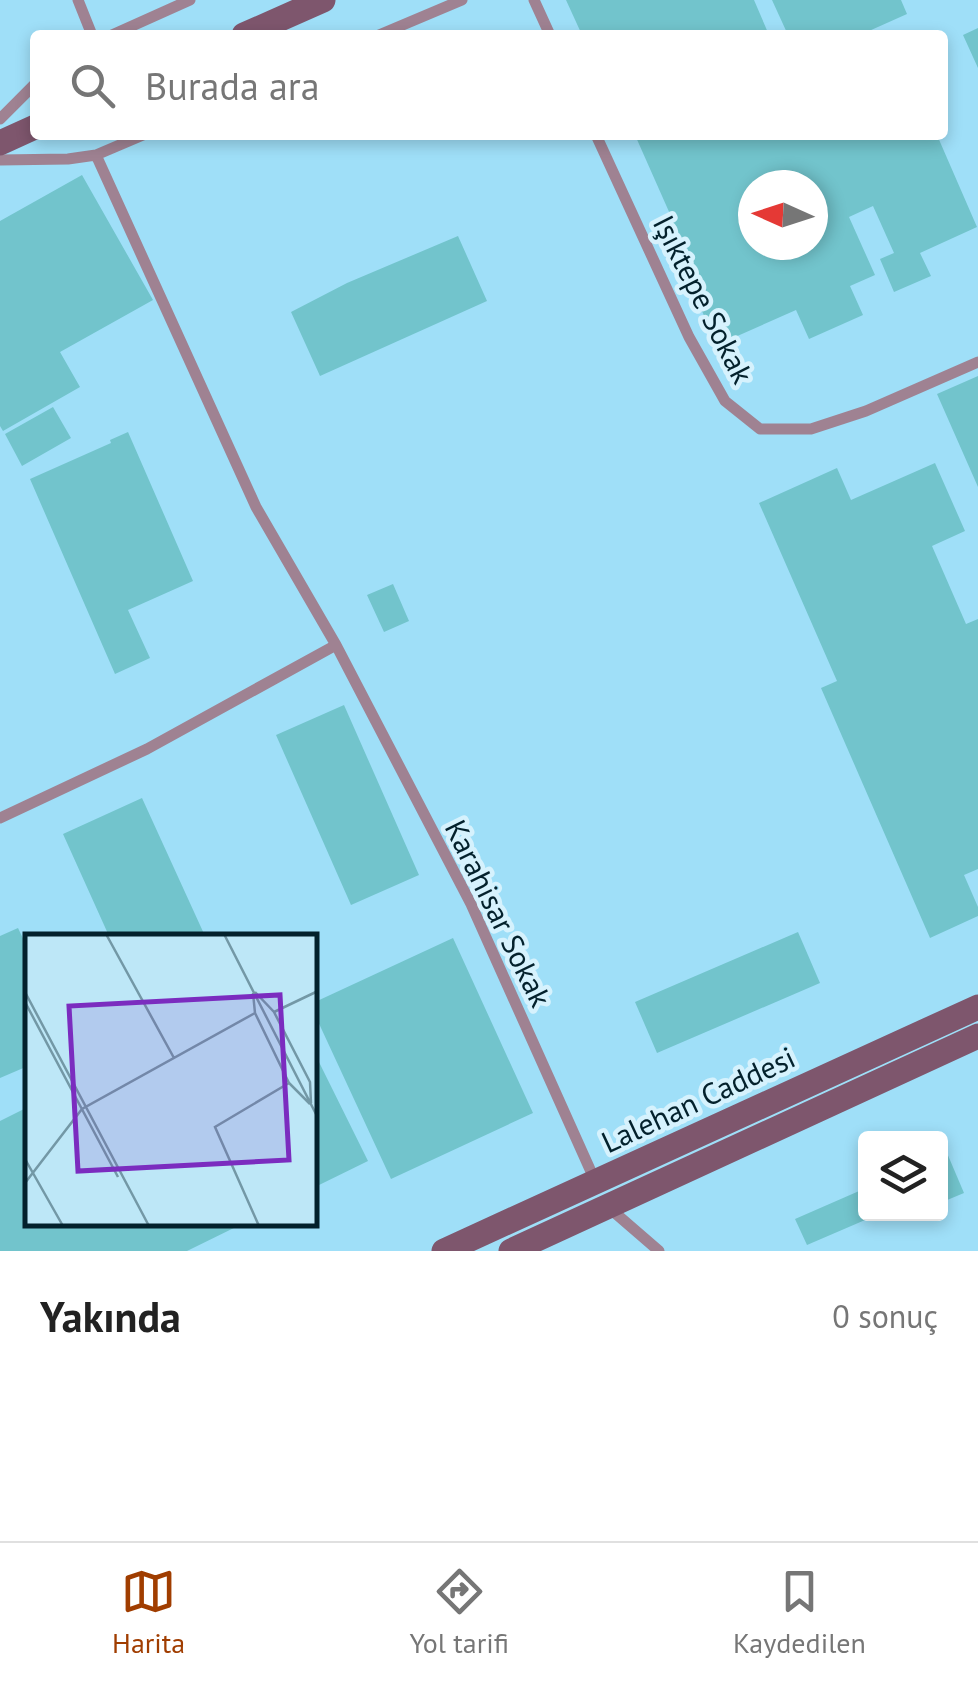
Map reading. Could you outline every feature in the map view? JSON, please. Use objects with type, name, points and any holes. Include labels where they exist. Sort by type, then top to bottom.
[{"type":"street","points":[[255,30],[323,0]]},
{"type":"street","points":[[0,143],[30,129]]},
{"type":"street","name":"Lalehan Caddesi","points":[[444,1251],[978,1007]]},
{"type":"street","name":"Lalehan Caddesi","points":[[511,1251],[978,1036]]},
{"type":"lane","points":[[78,0],[90,30]]},
{"type":"lane","points":[[123,30],[190,0]]},
{"type":"lane","points":[[392,30],[462,0]]},
{"type":"lane","points":[[534,0],[548,30]]},
{"type":"lane","points":[[0,120],[30,89]]},
{"type":"lane","points":[[0,160],[96,155],[131,140]]},
{"type":"lane","name":"Işıktepe Sokak","points":[[598,140],[689,337],[725,400],[760,429],[810,429],[866,411],[978,362]]},
{"type":"lane","name":"Karahisar Sokak","points":[[96,155],[256,507],[336,645],[471,904],[608,1207]]},
{"type":"lane","points":[[0,818],[147,749],[336,645]]},
{"type":"lane","points":[[608,1207],[659,1251]]},
{"type":"shaded area","points":[[0,0],[978,0],[978,1251],[0,1251]]},
{"type":"building","points":[[566,0],[754,0],[767,30],[580,30]]},
{"type":"building","points":[[772,0],[901,0],[907,14],[871,30],[786,30]]},
{"type":"building","points":[[978,28],[978,68],[963,35]]},
{"type":"building","points":[[637,140],[939,140],[977,227],[920,253],[931,276],[894,292],[880,259],[894,253],[873,206],[849,217],[875,275],[850,286],[863,315],[809,339],[796,310],[717,345],[661,218],[670,214]]},
{"type":"building","points":[[82,175],[153,300],[60,352],[80,387],[3,431],[0,221]]},
{"type":"building","points":[[458,236],[487,301],[320,376],[291,312],[347,283]]},
{"type":"building","points":[[978,376],[978,487],[937,394]]},
{"type":"building","points":[[53,407],[71,438],[22,466],[5,434]]},
{"type":"building","points":[[128,432],[193,581],[128,610],[150,658],[115,674],[30,479]]},
{"type":"building","points":[[935,463],[965,531],[932,546],[966,624],[978,619],[978,869],[964,875],[978,916],[930,938],[821,688],[837,681],[759,503],[837,468],[851,500]]},
{"type":"building","points":[[393,584],[409,621],[384,632],[367,595]]},
{"type":"building","points":[[344,705],[419,875],[351,905],[276,735]]},
{"type":"building","points":[[142,798],[204,934],[108,934],[63,834]]},
{"type":"building","points":[[18,928],[25,943],[25,1067],[0,1078],[0,936]]},
{"type":"building","points":[[798,932],[820,983],[657,1053],[635,1002]]},
{"type":"building","points":[[453,938],[533,1113],[391,1179],[318,1021],[318,1001]]},
{"type":"building","points":[[318,1060],[368,1161],[318,1186]]},
{"type":"building","points":[[25,1108],[25,1226],[238,1226],[187,1251],[0,1251],[0,1121]]},
{"type":"building","points":[[948,1155],[964,1193],[948,1200]]},
{"type":"building","points":[[858,1191],[858,1221],[863,1221],[807,1245],[795,1219]]}]
